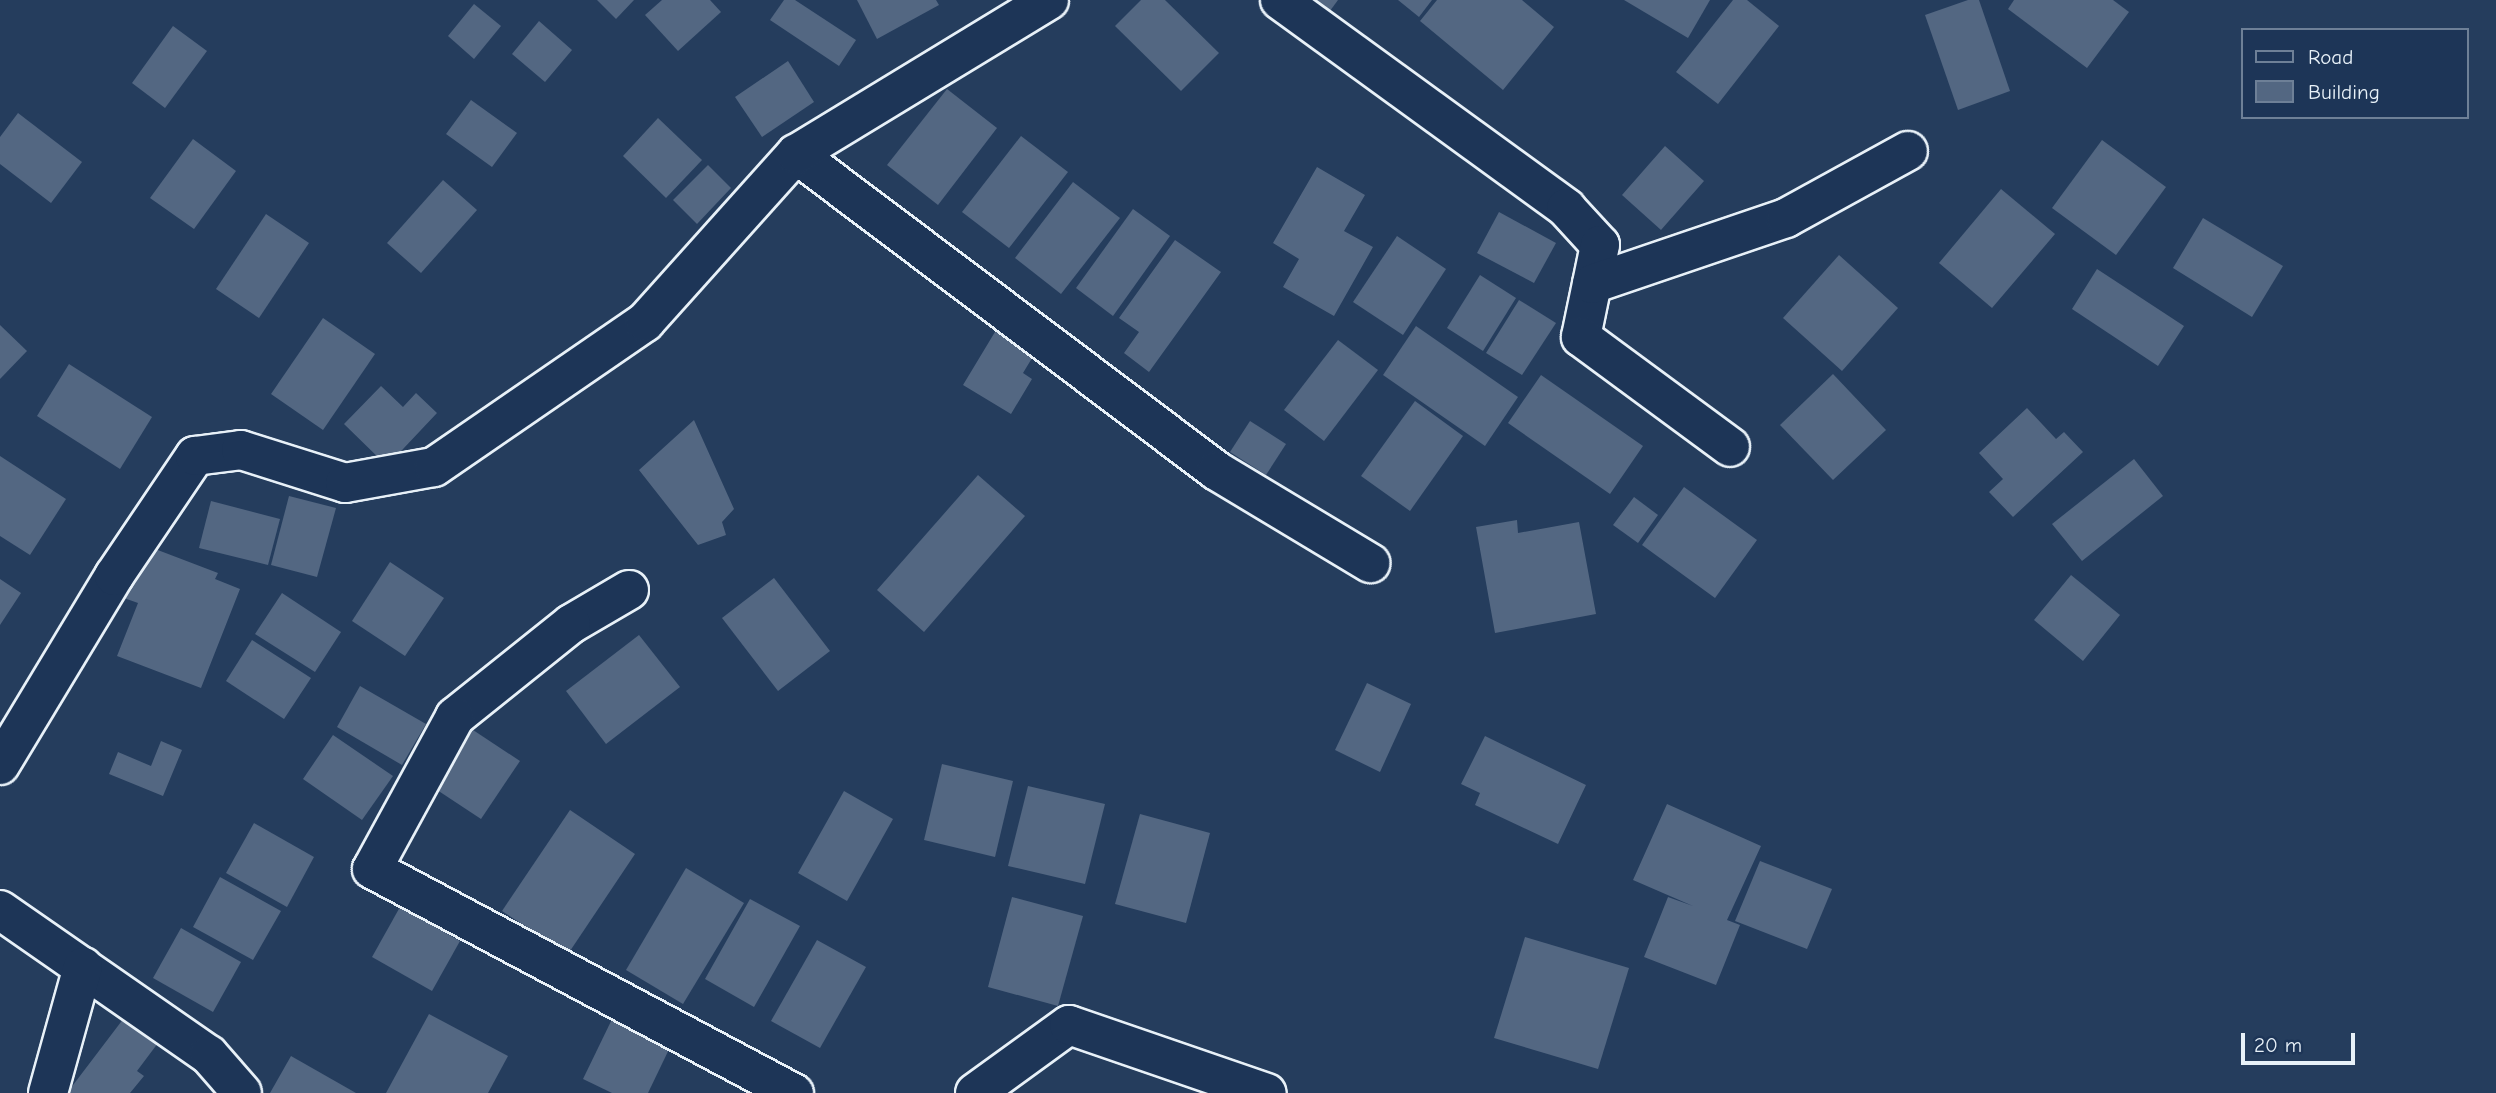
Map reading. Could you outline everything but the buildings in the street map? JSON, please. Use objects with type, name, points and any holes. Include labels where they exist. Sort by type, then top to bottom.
[{"type":"street","points":[[0,765],[114,576],[195,456],[241,450],[345,483],[434,467],[645,322],[796,154],[1049,0]]},
{"type":"street","points":[[1280,0],[1566,208],[1600,245],[1581,338],[1730,447]]},
{"type":"street","points":[[1592,284],[1786,218],[1908,151]]},
{"type":"street","points":[[796,154],[1217,471],[1370,563]]},
{"type":"street","points":[[629,590],[571,624],[455,717],[372,869],[794,1093]]},
{"type":"street","points":[[0,910],[209,1055],[242,1093]]},
{"type":"street","points":[[48,1093],[83,967]]},
{"type":"street","points":[[975,1093],[1069,1025],[1268,1093]]}]
